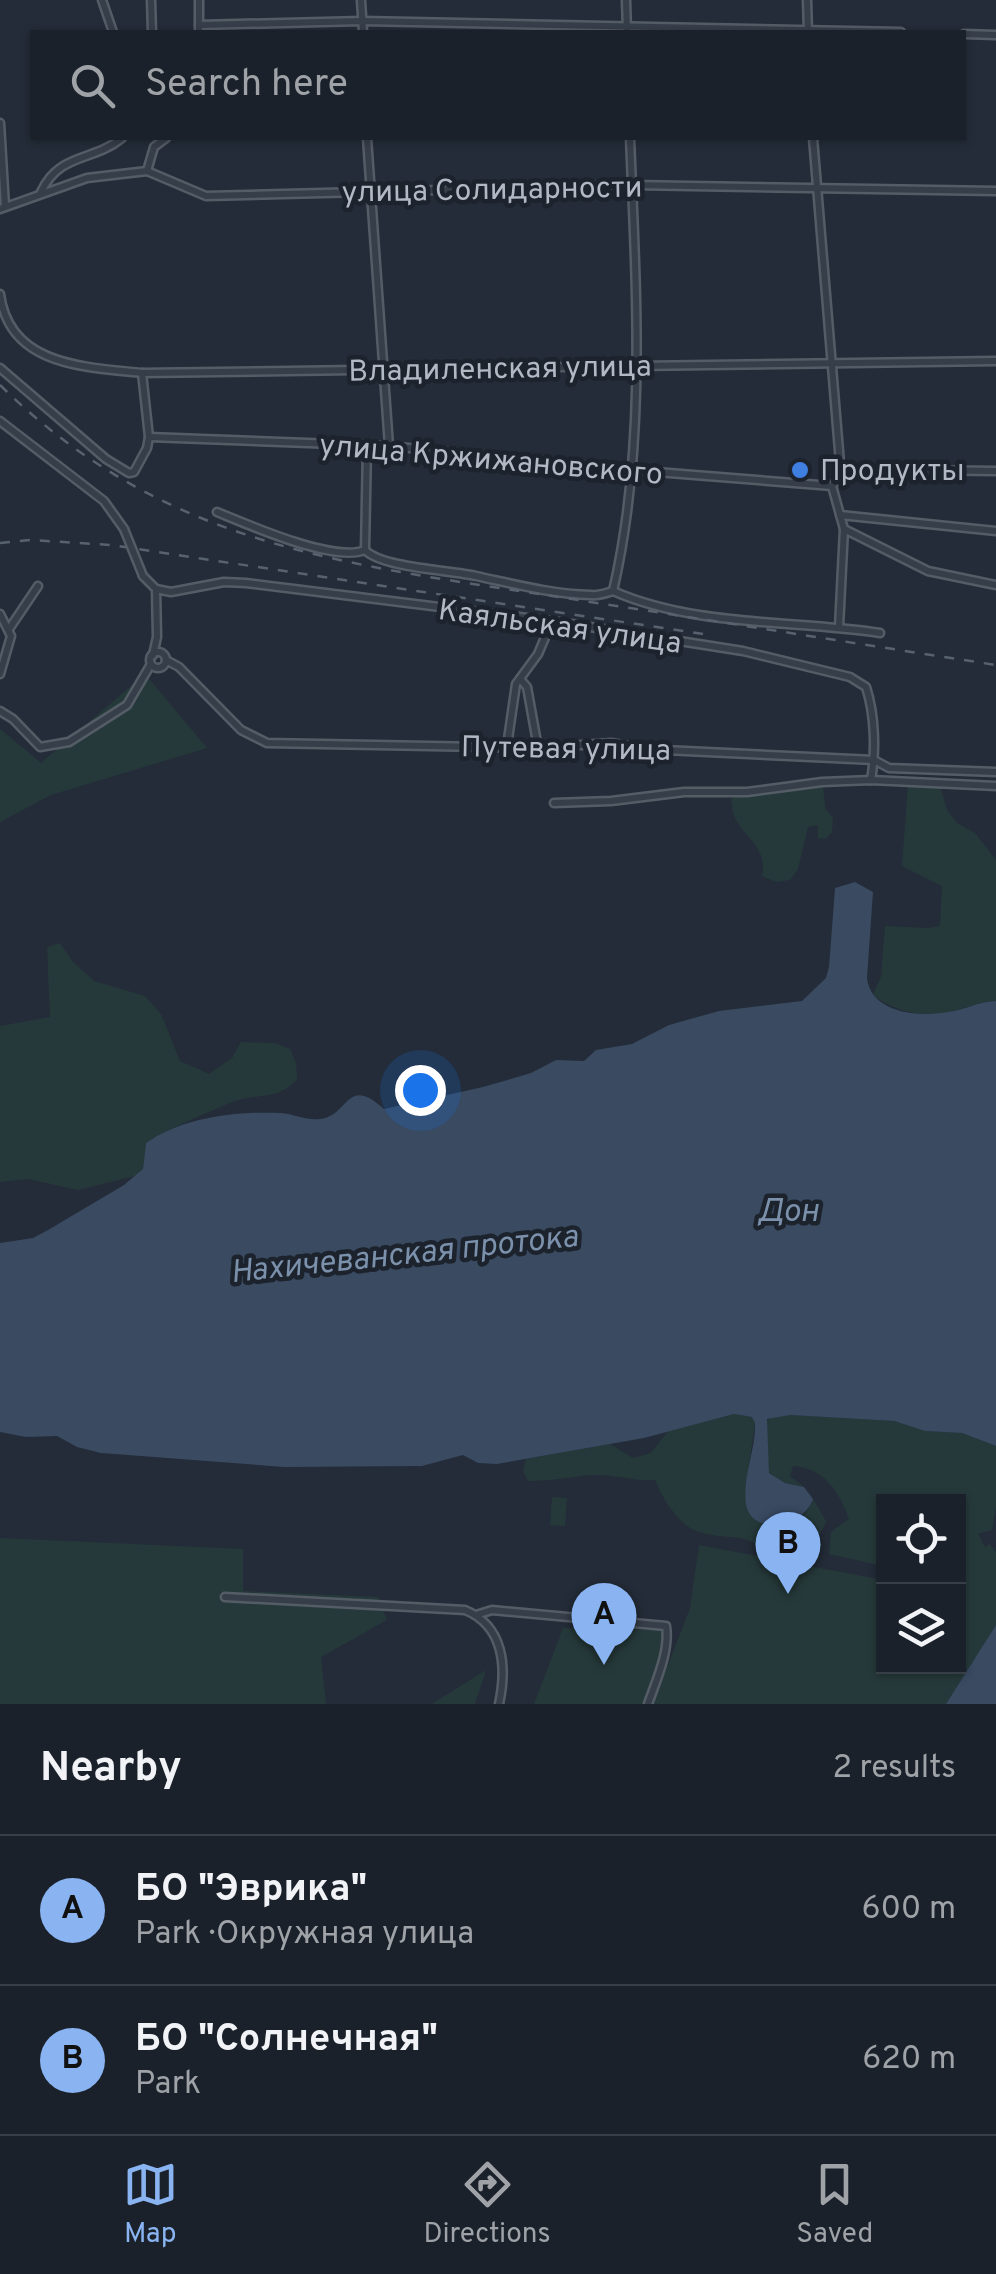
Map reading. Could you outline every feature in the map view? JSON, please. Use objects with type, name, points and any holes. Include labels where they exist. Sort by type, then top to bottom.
[{"type":"street","points":[[102,0],[112,30]]},
{"type":"street","points":[[151,0],[152,30]]},
{"type":"street","points":[[199,0],[199,29],[362,21],[626,30],[626,0]]},
{"type":"street","points":[[361,0],[362,30]]},
{"type":"street","points":[[807,0],[808,30]]},
{"type":"street","points":[[966,34],[996,35]]},
{"type":"street","points":[[0,122],[3,207]]},
{"type":"street","points":[[41,192],[54,170],[120,140]]},
{"type":"street","points":[[147,171],[154,146],[163,140]]},
{"type":"street","points":[[367,140],[389,446]]},
{"type":"street","points":[[613,591],[623,548],[631,470],[635,366],[630,140]]},
{"type":"street","points":[[814,140],[841,475],[832,486],[844,529],[839,627]]},
{"type":"street","name":"улица Солидарности","points":[[3,207],[87,178],[147,171],[206,196],[632,185],[996,191]]},
{"type":"street","name":"Владиленская улица","points":[[0,294],[14,332],[31,349],[48,358],[100,370],[142,373],[996,361]]},
{"type":"street","points":[[0,368],[106,459],[129,473],[134,472],[148,448],[142,373]]},
{"type":"street","points":[[0,421],[104,501],[124,528],[143,576],[156,589],[158,658],[127,705],[69,742],[40,747],[0,712]]},
{"type":"street","name":"улица Кржижановского","points":[[149,437],[389,446],[832,486]]},
{"type":"street","points":[[365,550],[368,447]]},
{"type":"street","points":[[841,475],[915,470],[996,471]]},
{"type":"street","points":[[217,512],[278,537],[344,554],[365,550],[375,558],[472,575],[510,586],[595,596],[613,591],[705,614],[880,634]]},
{"type":"street","points":[[840,515],[996,531]]},
{"type":"street","points":[[844,529],[928,572],[996,585]]},
{"type":"street","name":"Каяльская улица","points":[[156,589],[171,592],[224,582],[246,583],[552,621],[743,651],[850,677],[866,687],[872,704],[871,780]]},
{"type":"street","points":[[9,630],[38,586]]},
{"type":"street","points":[[0,614],[9,630],[9,649],[0,674]]},
{"type":"street","points":[[507,746],[512,698],[552,621]]},
{"type":"street","name":"Путевая улица","points":[[158,658],[178,666],[241,730],[267,743],[538,748],[611,743],[644,749],[874,760],[889,768],[996,772]]},
{"type":"street","points":[[520,680],[527,687],[538,748]]},
{"type":"street","name":"Путевая улица","points":[[554,803],[871,780],[996,786]]},
{"type":"street","points":[[225,1596],[465,1610],[492,1630],[501,1648],[504,1671],[499,1704]]},
{"type":"street","points":[[476,1615],[492,1610],[666,1626],[668,1636],[648,1704]]},
{"type":"shaded area","points":[[145,674],[207,748],[51,795],[0,822],[0,729],[41,763]]},
{"type":"shaded area","points":[[908,784],[940,786],[947,810],[957,823],[975,833],[996,860],[996,1001],[929,1014],[899,1009],[873,995],[881,977],[885,926],[940,926],[942,886],[902,866]]},
{"type":"shaded area","points":[[823,786],[825,808],[833,818],[832,832],[826,839],[818,838],[818,825],[808,827],[798,869],[790,880],[776,882],[762,876],[762,857],[734,816],[731,798]]},
{"type":"shaded area","points":[[60,943],[94,981],[145,996],[161,1014],[180,1061],[209,1074],[232,1058],[241,1042],[275,1043],[290,1049],[297,1079],[283,1091],[232,1102],[153,1138],[146,1143],[139,1175],[78,1190],[28,1179],[0,1182],[0,1026],[50,1017],[47,947]]},
{"type":"shaded area","points":[[734,1414],[752,1417],[755,1423],[746,1485],[779,1525],[800,1518],[813,1499],[826,1521],[808,1545],[777,1551],[740,1538],[698,1531],[677,1516],[655,1480],[592,1475],[528,1481],[523,1471],[526,1459],[610,1444],[633,1458],[651,1453],[668,1431]]},
{"type":"shaded area","points":[[773,1416],[894,1421],[925,1431],[962,1433],[996,1446],[992,1530],[978,1534],[985,1547],[990,1544],[996,1552],[996,1625],[966,1672],[966,1494],[876,1494],[876,1564],[829,1554],[831,1532],[849,1519],[835,1490],[822,1476],[793,1466],[790,1476],[804,1487],[785,1483],[769,1473],[766,1422]]},
{"type":"shaded area","points":[[552,1497],[567,1498],[565,1526],[550,1525]]},
{"type":"shaded area","points":[[0,1538],[243,1549],[243,1591],[378,1597],[387,1620],[321,1657],[326,1704],[0,1704]]},
{"type":"shaded area","points":[[699,1545],[876,1579],[876,1674],[965,1674],[946,1704],[653,1704],[690,1608]]},
{"type":"shaded area","points":[[563,1628],[662,1630],[667,1634],[643,1704],[534,1704]]},
{"type":"shaded area","points":[[486,1670],[475,1704],[432,1704]]},
{"type":"water","name":"Дон","points":[[855,882],[873,892],[867,978],[877,999],[898,1010],[924,1014],[996,1001],[996,1446],[962,1433],[925,1431],[894,1421],[790,1415],[767,1419],[769,1473],[785,1483],[804,1487],[813,1499],[800,1516],[768,1524],[750,1515],[746,1504],[755,1423],[752,1417],[734,1414],[644,1438],[497,1464],[478,1463],[463,1455],[422,1466],[284,1467],[101,1453],[77,1447],[57,1436],[26,1437],[0,1432],[0,1243],[33,1238],[124,1185],[143,1169],[146,1143],[177,1127],[229,1115],[281,1113],[320,1119],[362,1095],[384,1109],[483,1087],[531,1073],[556,1060],[584,1061],[596,1050],[632,1044],[669,1025],[719,1011],[802,1001],[826,978],[835,888]]},
{"type":"water","points":[[996,1625],[996,1704],[946,1704]]},
{"type":"railway","points":[[0,385],[65,441],[132,485],[201,518],[272,543],[422,576],[996,665]]},
{"type":"railway","points":[[0,543],[31,540],[111,545],[703,634]]},
{"type":"place","name":"Продукты","points":[[800,470]]},
{"type":"place","name":"БО \"Солнечная\"","points":[[788,1594]]},
{"type":"place","name":"БО \"Эврика\"","points":[[604,1665]]},
{"type":"water label","name":"Нахичеванская протока","points":[[404,1253]]}]
